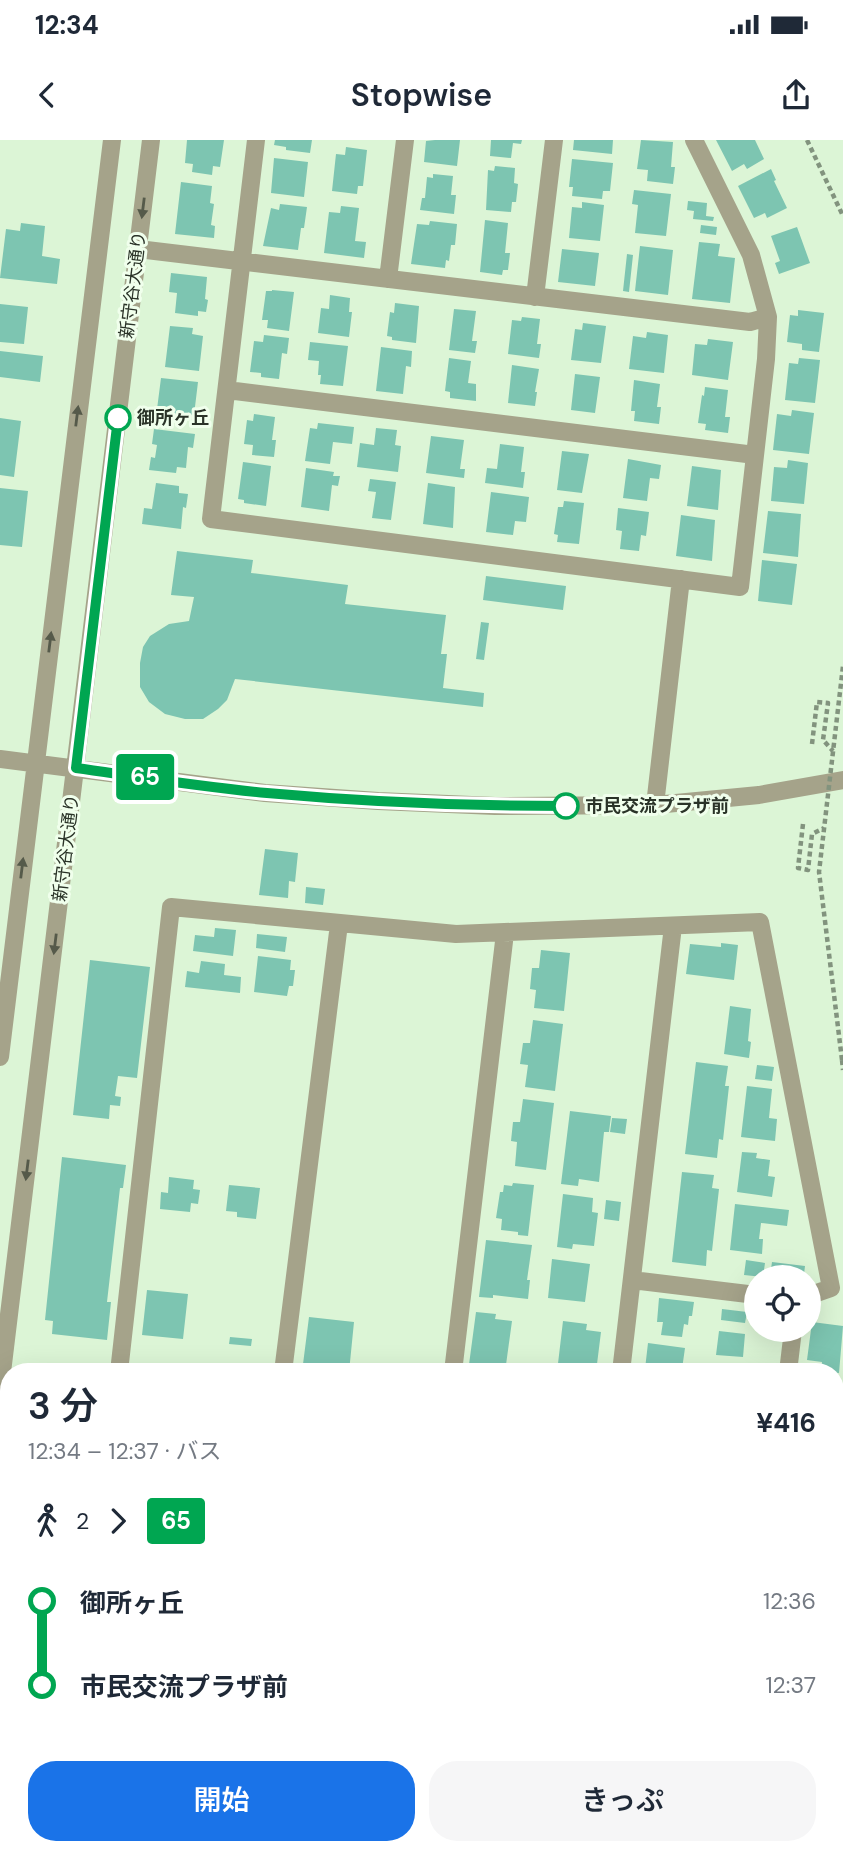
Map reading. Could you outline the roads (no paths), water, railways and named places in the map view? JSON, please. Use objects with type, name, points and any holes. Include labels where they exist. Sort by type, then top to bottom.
[{"type":"street","points":[[0,1057],[112,140]]},
{"type":"street","name":"新守谷大通り","points":[[3,1363],[151,140]]},
{"type":"street","points":[[256,140],[211,519],[740,587],[768,317],[751,255],[694,140]]},
{"type":"street","points":[[388,279],[405,140]]},
{"type":"street","points":[[535,297],[554,140]]},
{"type":"street","points":[[138,249],[750,322],[768,317]]},
{"type":"street","points":[[227,390],[755,455]]},
{"type":"street","points":[[655,804],[681,579]]},
{"type":"street","points":[[0,759],[265,793],[495,806],[655,804],[759,795],[843,780]]},
{"type":"street","points":[[120,1363],[171,907],[456,934],[760,922],[831,1288],[821,1291]]},
{"type":"street","points":[[284,1363],[339,924]]},
{"type":"street","points":[[622,1363],[673,926]]},
{"type":"street","points":[[454,1363],[505,933]]},
{"type":"street","points":[[632,1280],[744,1294]]},
{"type":"street","points":[[789,1363],[792,1342]]},
{"type":"place","name":"御所ヶ丘","points":[[118,418]]},
{"type":"place","name":"市民交流プラザ前","points":[[566,806]]}]
